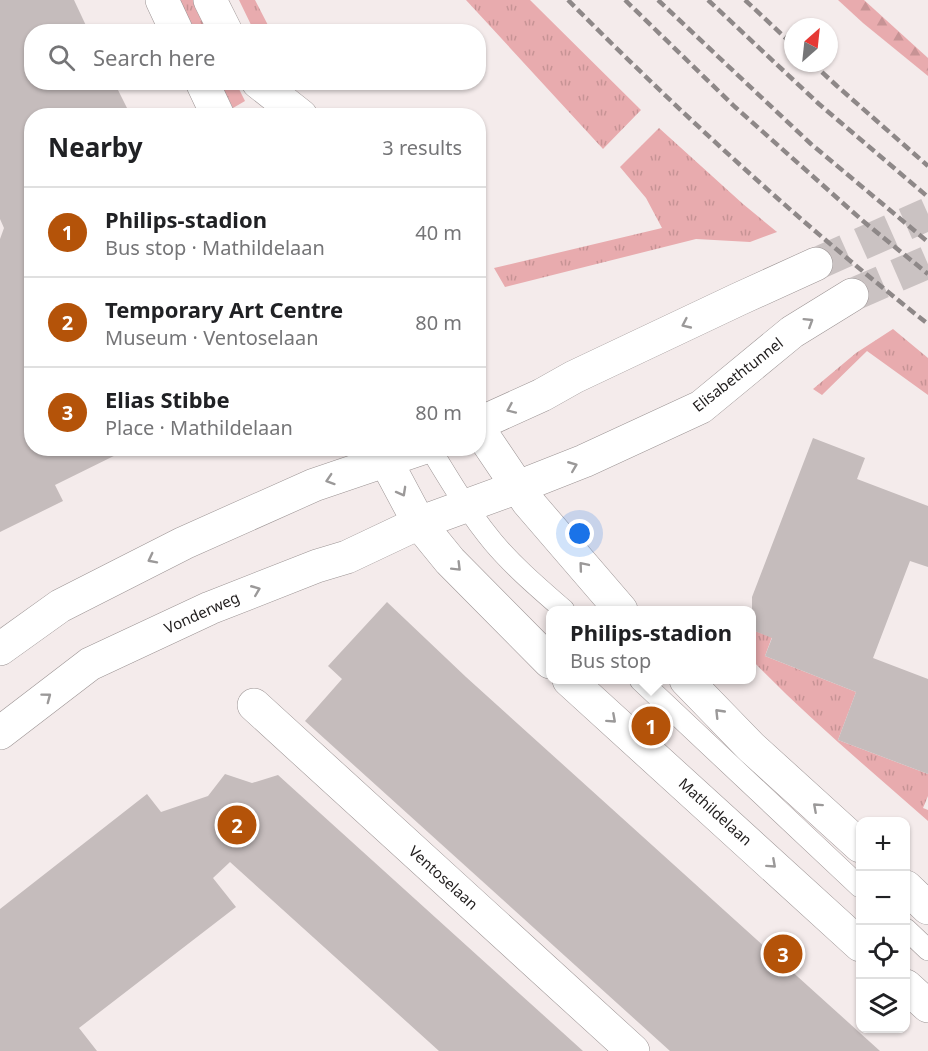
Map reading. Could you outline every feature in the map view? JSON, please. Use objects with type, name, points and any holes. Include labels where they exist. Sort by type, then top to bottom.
[{"type":"main road","points":[[162,0],[173,24]]},
{"type":"main road","points":[[210,0],[222,24]]},
{"type":"main road","points":[[206,90],[214,108]]},
{"type":"main road","points":[[268,90],[291,108]]},
{"type":"main road","points":[[486,422],[574,377],[816,264]]},
{"type":"main road","name":"Elisabethtunnel","points":[[466,507],[603,453],[701,407],[792,333],[852,295]]},
{"type":"main road","points":[[486,438],[528,502],[618,606]]},
{"type":"main road","points":[[0,649],[60,606],[184,543],[380,456]]},
{"type":"main road","points":[[383,456],[419,523],[450,561],[546,658]]},
{"type":"main road","name":"Vonderweg","points":[[0,733],[90,664],[210,608],[347,556],[419,523],[466,507]]},
{"type":"main road","name":"Mathildelaan","points":[[573,684],[856,940]]},
{"type":"main road","points":[[690,684],[751,747],[856,842]]},
{"type":"main road","name":"Ventoselaan","points":[[254,705],[633,1051]]},
{"type":"main road","points":[[910,891],[928,908]]},
{"type":"main road","points":[[910,990],[928,1006]]},
{"type":"lane","points":[[256,90],[266,108]]},
{"type":"lane","points":[[435,456],[466,507],[494,543],[560,606]]},
{"type":"lane","points":[[643,684],[856,882]]},
{"type":"lane","points":[[910,933],[928,950]]},
{"type":"green space","points":[[180,0],[196,0],[208,24],[192,24]]},
{"type":"green space","points":[[239,0],[255,0],[267,24],[251,24]]},
{"type":"green space","points":[[466,0],[530,0],[641,110],[603,149]]},
{"type":"green space","points":[[838,0],[864,0],[928,58],[928,76],[863,23]]},
{"type":"green space","points":[[224,90],[240,90],[245,101],[233,108]]},
{"type":"green space","points":[[659,128],[777,232],[750,242],[696,239],[505,287],[494,268],[662,228],[646,198],[620,167]]},
{"type":"green space","points":[[893,329],[928,358],[928,395],[867,351],[822,395],[813,389],[856,353]]},
{"type":"green space","points":[[756,631],[772,637],[765,656],[856,692],[838,740],[928,774],[928,796],[923,808],[928,810],[928,821],[817,723],[756,664]]},
{"type":"building","points":[[0,0],[74,0],[85,24],[24,24],[24,90],[118,90],[127,108],[24,108],[24,456],[114,456],[55,485],[63,501],[0,532],[0,239],[4,228],[0,219]]},
{"type":"building","points":[[813,438],[865,458],[857,479],[928,506],[928,567],[910,561],[873,658],[928,679],[928,774],[838,740],[856,692],[765,656],[772,638],[756,632],[756,606],[752,606],[752,597]]},
{"type":"building","points":[[387,602],[466,677],[856,1029],[856,1033],[860,1033],[880,1051],[670,1051],[305,721],[342,679],[328,666]]},
{"type":"building","points":[[225,774],[252,783],[278,775],[583,1051],[439,1051],[230,862],[213,878],[236,907],[79,1028],[97,1051],[0,1051],[0,909],[147,794],[161,812],[208,796]]},
{"type":"tunnel","points":[[816,264],[928,214]]},
{"type":"tunnel","points":[[852,295],[928,262]]},
{"type":"railway","points":[[568,0],[743,168],[928,324]]},
{"type":"railway","points":[[625,0],[735,107],[863,221],[928,274]]},
{"type":"railway","points":[[658,0],[811,144],[928,242]]},
{"type":"railway","points":[[708,0],[819,104],[928,197]]},
{"type":"railway","points":[[745,0],[784,37]]},
{"type":"railway","points":[[822,72],[928,166]]},
{"type":"place","name":"Philips-stadion","points":[[651,726]]},
{"type":"place","name":"Temporary Art Centre","points":[[237,825]]},
{"type":"place","name":"Elias Stibbe","points":[[783,954]]}]
